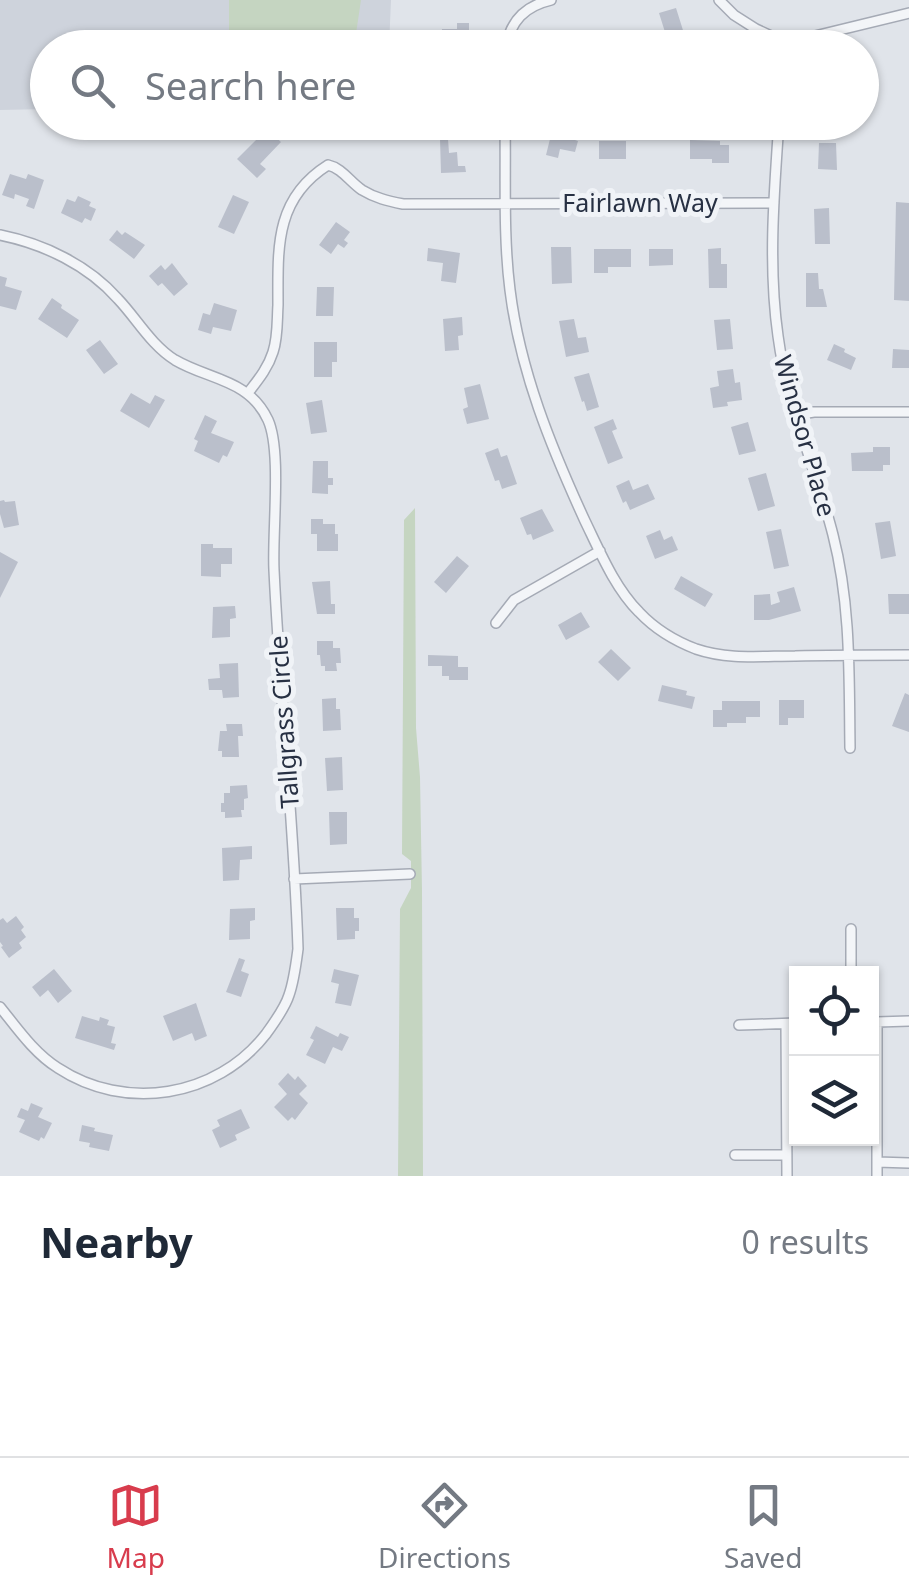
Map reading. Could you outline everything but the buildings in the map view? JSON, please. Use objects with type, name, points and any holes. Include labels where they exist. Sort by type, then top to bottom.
[{"type":"street","points":[[511,30],[519,16],[551,0]]},
{"type":"street","points":[[719,0],[758,30]]},
{"type":"street","points":[[844,30],[909,13]]},
{"type":"street","points":[[505,140],[509,280],[522,358],[547,434],[600,551],[639,612],[662,632],[709,653],[909,655]]},
{"type":"street","name":"Windsor Place","points":[[778,140],[774,304],[785,378],[833,534],[845,597],[850,748]]},
{"type":"street","name":"Fairlawn Way","points":[[248,392],[266,367],[276,338],[278,255],[286,214],[299,191],[332,164],[378,199],[403,204],[774,203]]},
{"type":"street","points":[[0,235],[34,244],[89,273],[175,359],[248,392]]},
{"type":"street","name":"Tallgrass Circle","points":[[0,1007],[54,1066],[101,1088],[154,1094],[201,1084],[236,1064],[274,1024],[289,997],[298,950],[274,570],[274,446],[269,422],[248,392]]},
{"type":"street","points":[[795,415],[909,412]]},
{"type":"street","points":[[496,623],[514,600],[600,551]]},
{"type":"street","points":[[294,878],[410,874]]},
{"type":"street","points":[[851,929],[851,966]]},
{"type":"street","points":[[879,1022],[909,1021]]},
{"type":"street","points":[[739,1025],[789,1024]]},
{"type":"street","points":[[786,1176],[790,1056]]},
{"type":"street","points":[[875,1056],[877,1176]]},
{"type":"street","points":[[734,1155],[786,1155]]},
{"type":"street","points":[[877,1162],[909,1163]]},
{"type":"shaded area","points":[[0,0],[391,0],[390,30],[30,30],[30,109],[0,110]]},
{"type":"green space","points":[[229,0],[361,0],[357,30],[229,30]]},
{"type":"green space","points":[[415,508],[423,1176],[398,1176],[400,909],[411,888],[411,861],[402,854],[404,520]]}]
